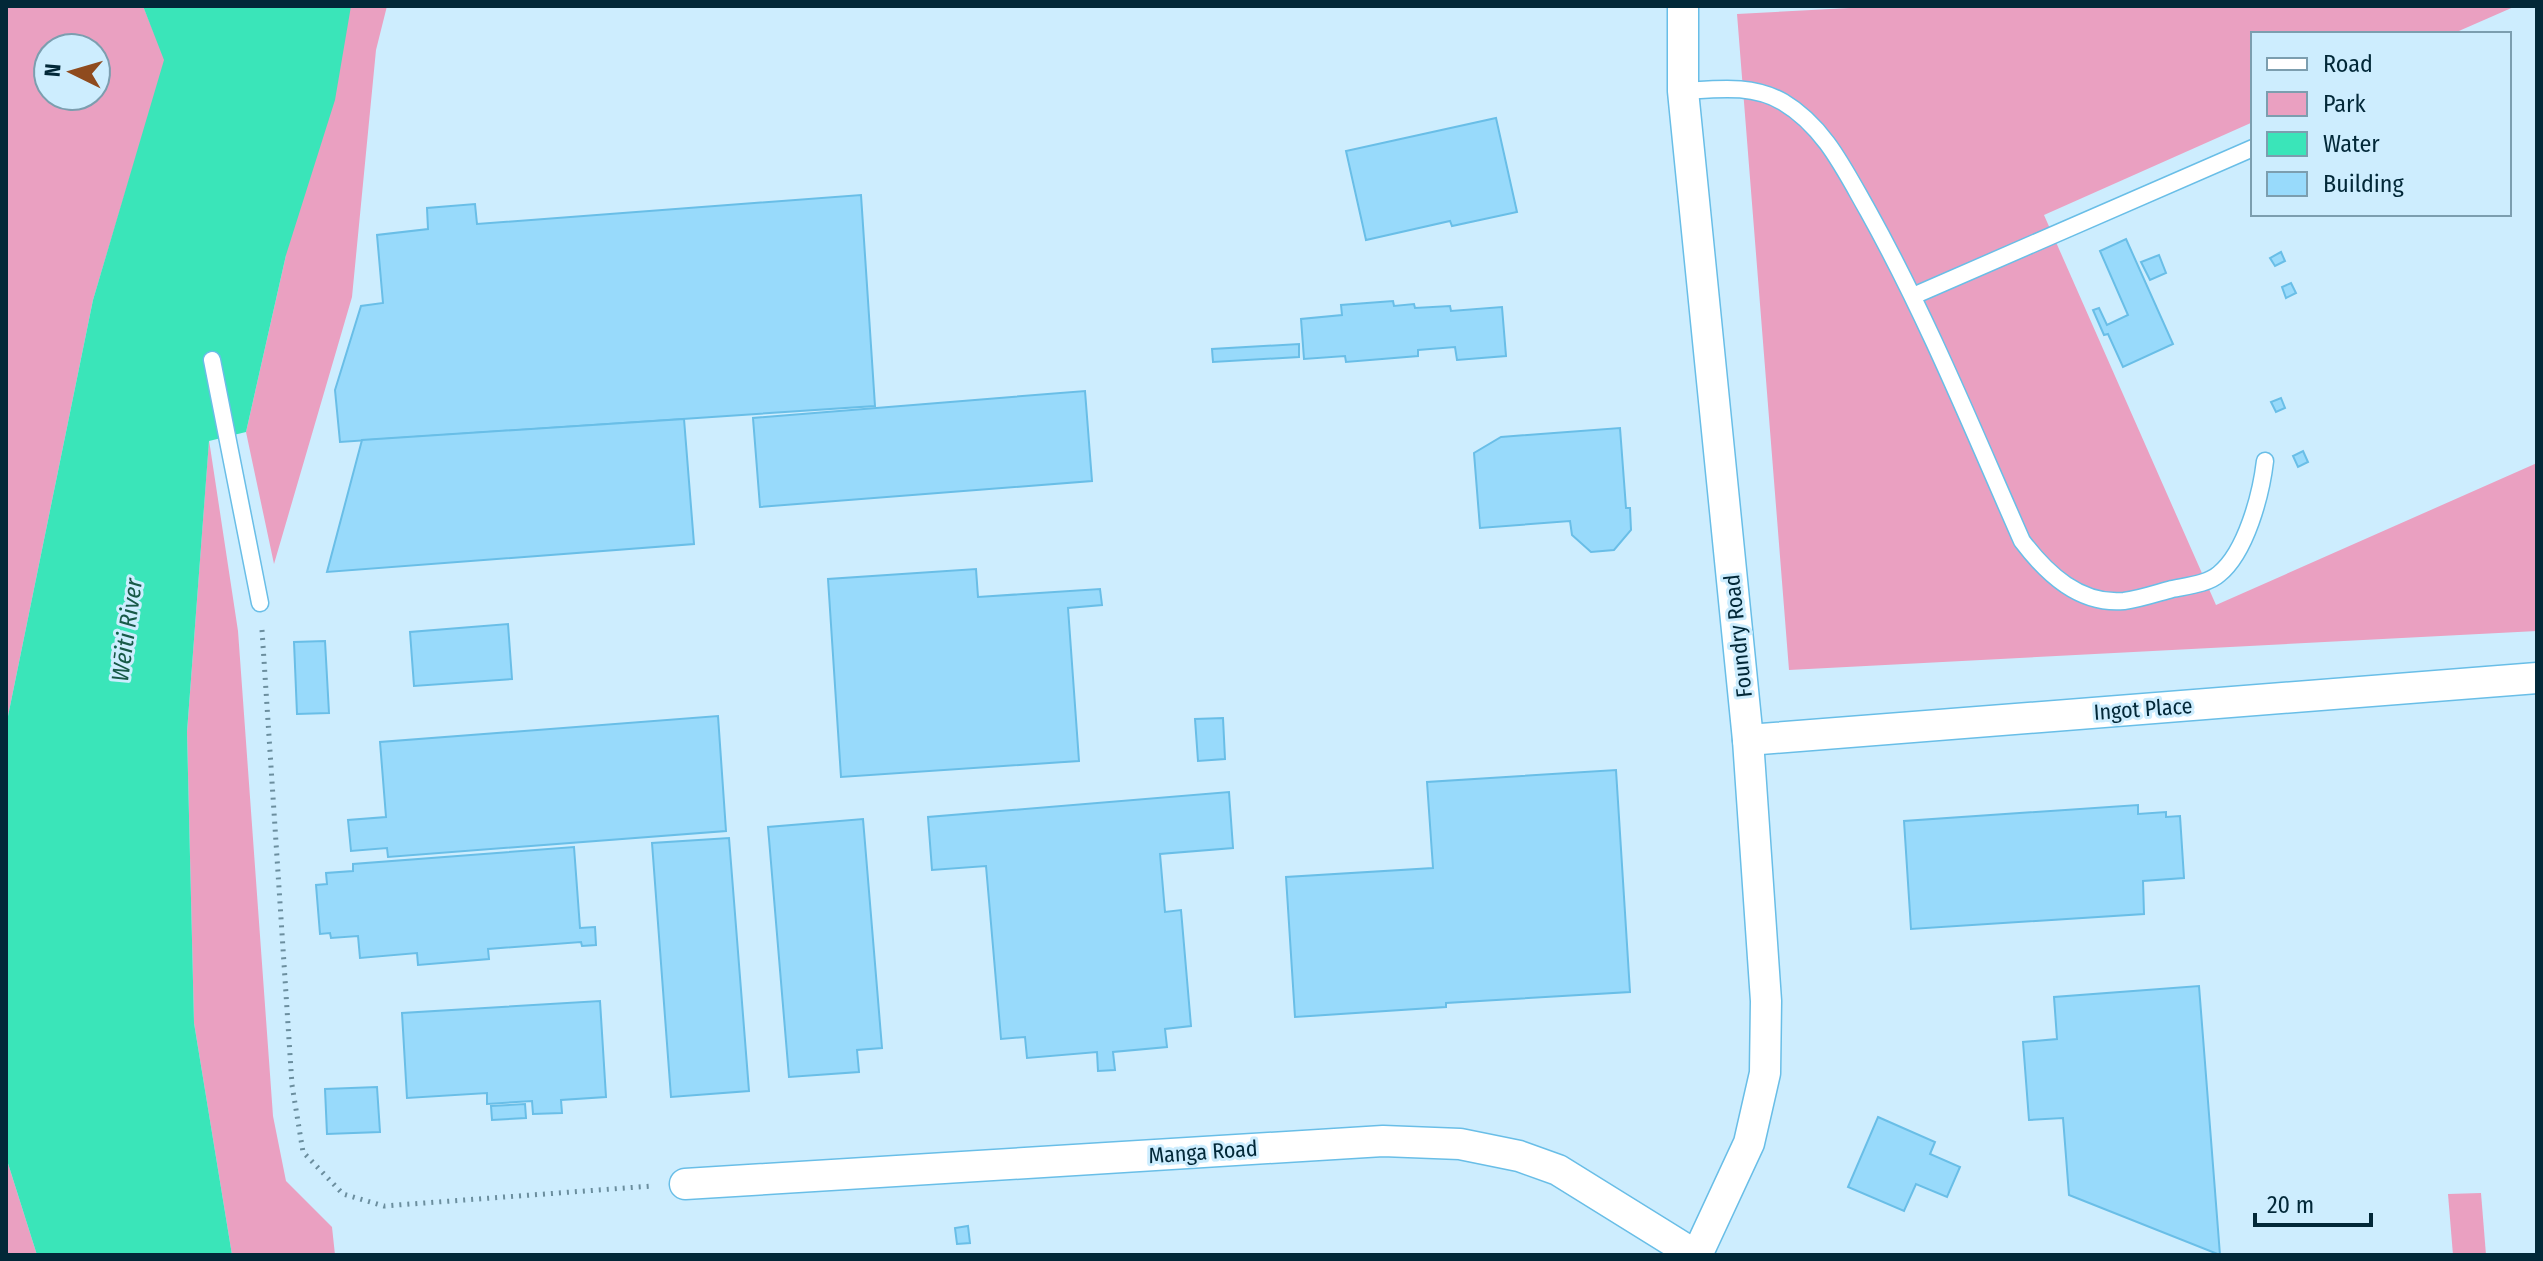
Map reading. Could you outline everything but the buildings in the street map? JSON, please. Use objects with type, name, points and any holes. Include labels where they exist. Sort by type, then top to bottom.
[{"type":"street","name":"Foundry Road","points":[[1683,6],[1683,91],[1748,740],[1766,1001],[1765,1073],[1749,1143],[1696,1255]]},
{"type":"street","name":"Ingot Place","points":[[1748,740],[2537,678]]},
{"type":"street","name":"Manga Road","points":[[685,1184],[1383,1141],[1460,1144],[1519,1156],[1558,1170],[1696,1255]]},
{"type":"lane","points":[[1683,91],[1731,88],[1761,93],[1786,104],[1808,121],[1839,160],[1913,296],[2022,541],[2049,573],[2074,591],[2105,601],[2128,601],[2205,581],[2220,574],[2246,532],[2263,481],[2265,461]]},
{"type":"lane","points":[[1913,296],[2251,149]]},
{"type":"lane","points":[[212,360],[260,603]]},
{"type":"path","points":[[260,603],[292,1085],[303,1152],[343,1194],[384,1206],[685,1184]]},
{"type":"green space","points":[[6,6],[143,6],[165,60],[93,300],[6,726]]},
{"type":"green space","points":[[221,6],[387,6],[376,50],[352,297],[274,564],[246,432],[286,255]]},
{"type":"green space","points":[[1888,6],[2516,6],[2457,32],[2251,32],[2251,123],[2044,215],[2216,605],[2537,463],[2537,631],[1789,670],[1737,14]]},
{"type":"green space","points":[[209,440],[238,631],[273,1116],[286,1181],[332,1227],[335,1255],[232,1255],[194,1023],[187,732]]},
{"type":"green space","points":[[6,1157],[37,1255],[6,1255]]},
{"type":"green space","points":[[2481,1193],[2486,1255],[2453,1255],[2448,1194]]},
{"type":"water","name":"Wēiti River","points":[[143,6],[351,6],[335,100],[286,255],[246,432],[209,441],[187,732],[194,1023],[232,1255],[37,1255],[6,1157],[6,726],[93,300],[164,60]]}]
